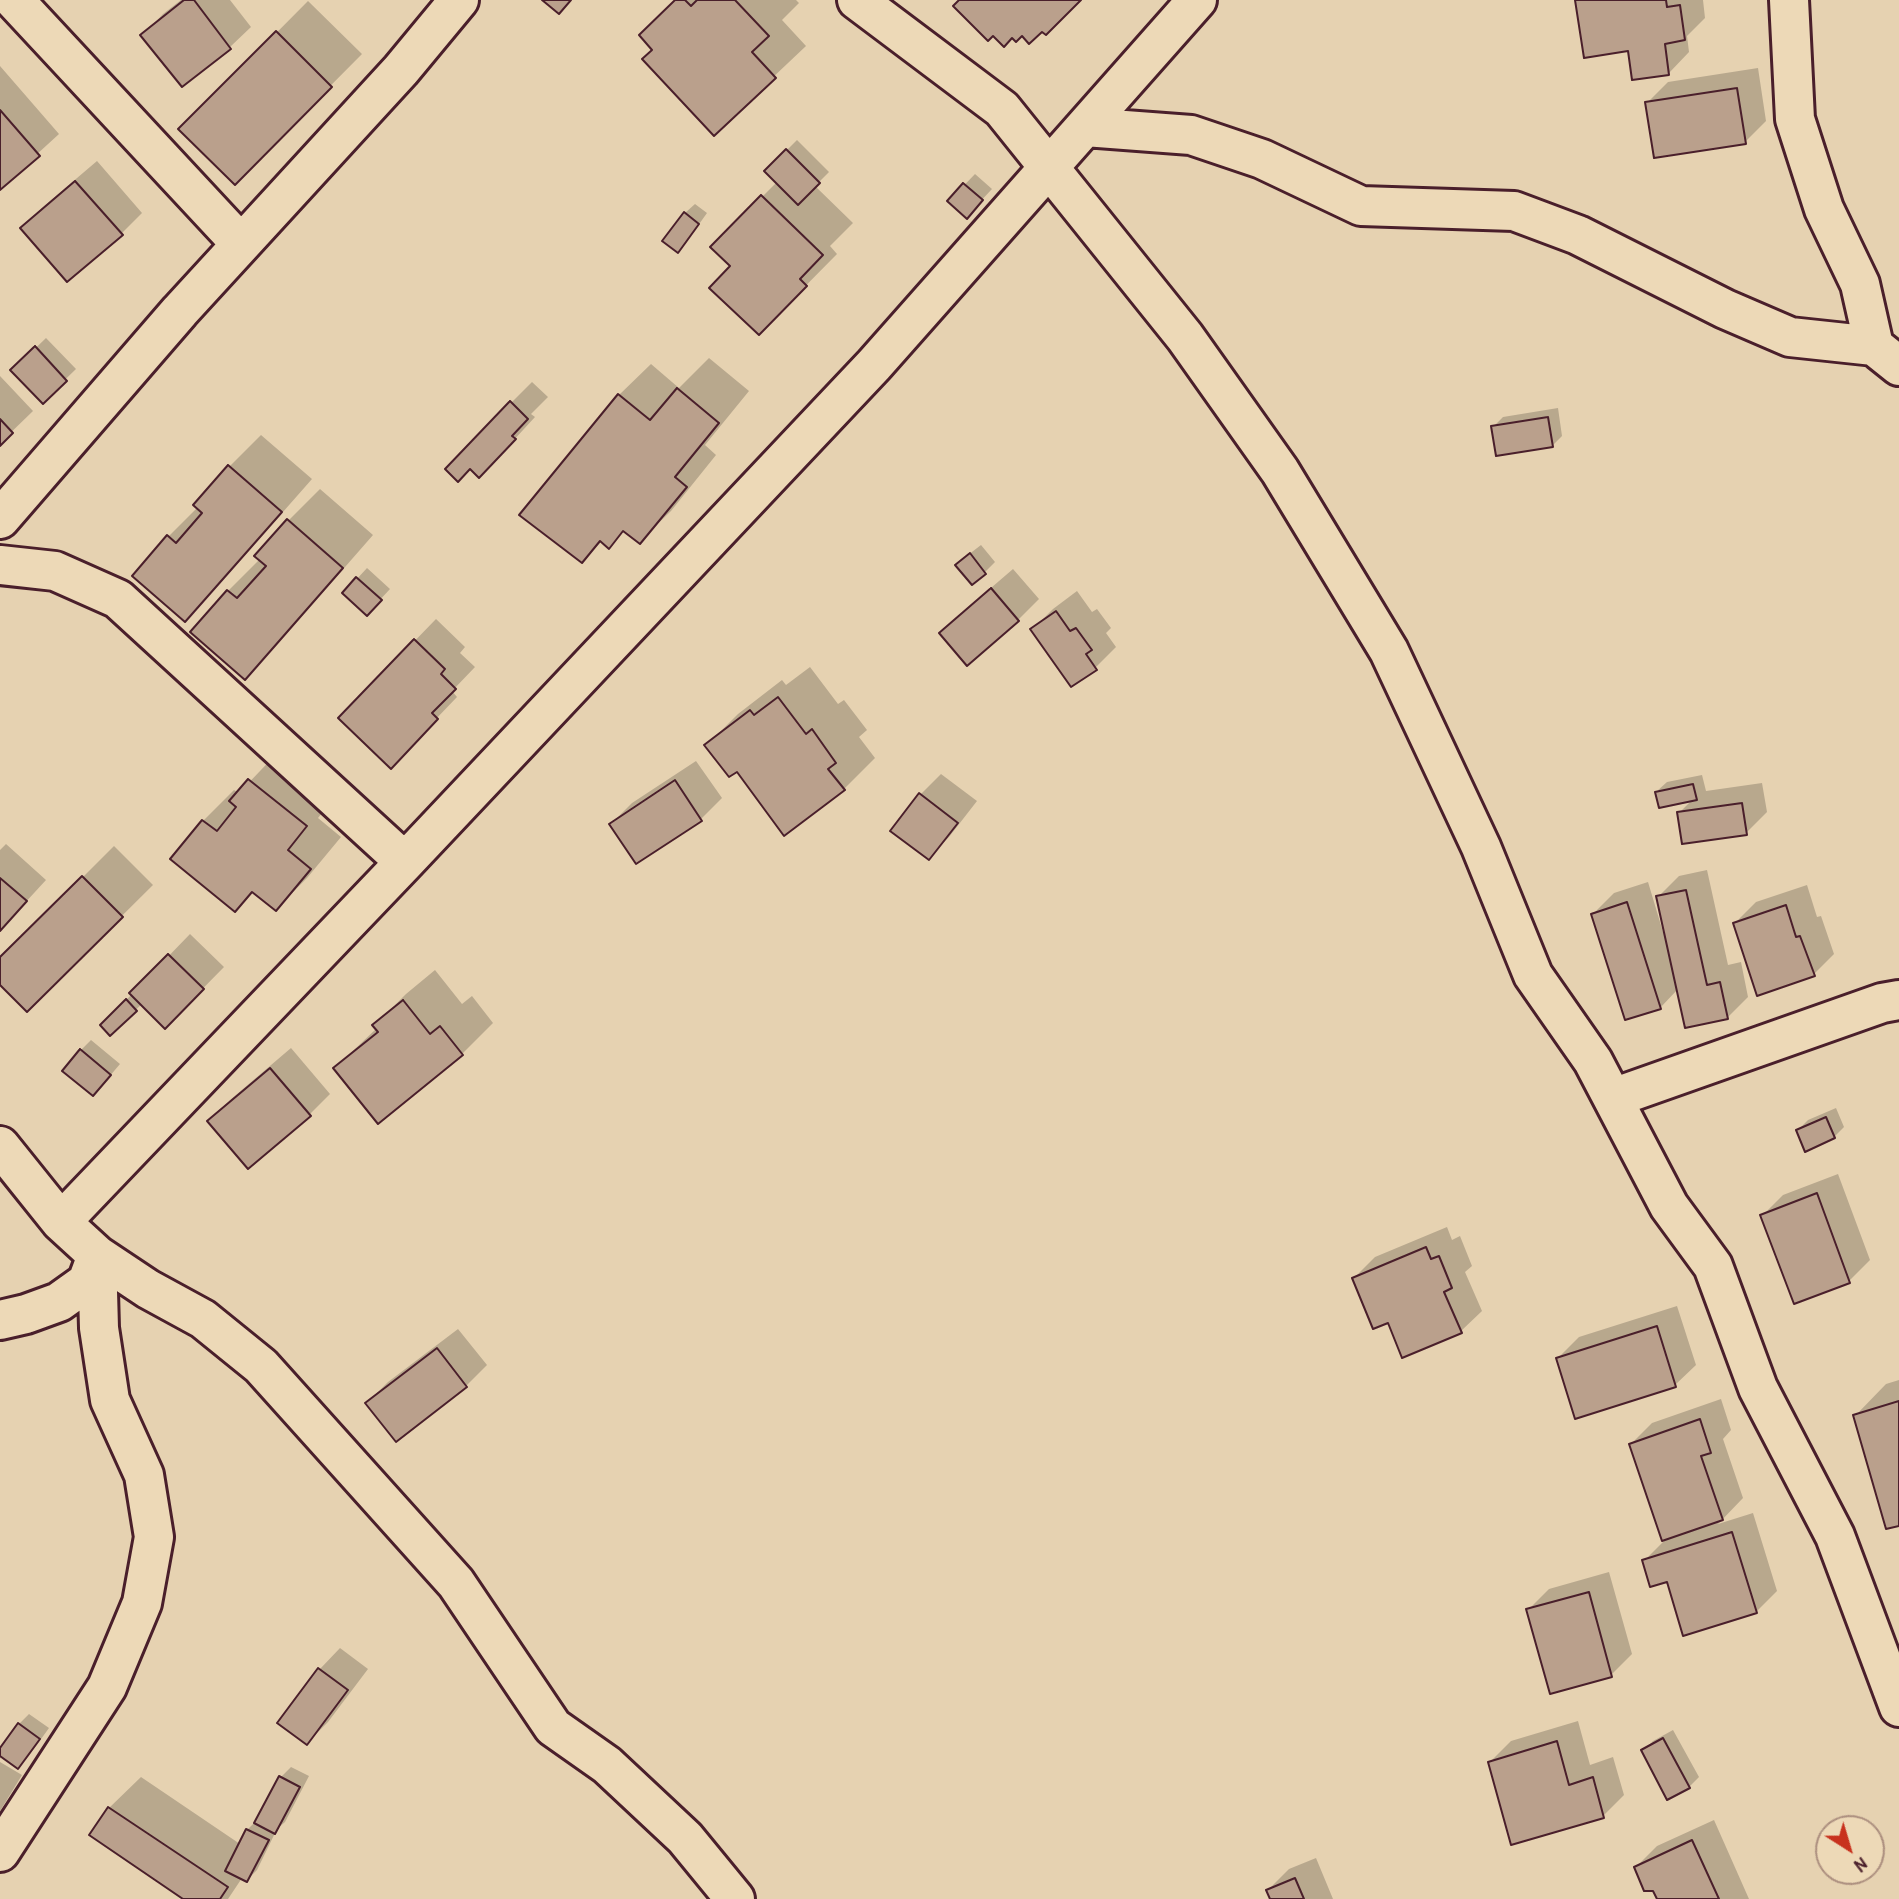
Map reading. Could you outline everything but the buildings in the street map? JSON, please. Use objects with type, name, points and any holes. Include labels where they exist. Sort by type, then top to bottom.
[{"type":"street","points":[[14,0],[242,244]]},
{"type":"street","points":[[0,519],[180,311],[401,70],[458,0]]},
{"type":"street","points":[[857,0],[1002,109],[1185,337],[1272,460],[1389,650],[1480,847],[1533,975],[1593,1061],[1669,1206],[1713,1266],[1758,1388],[1835,1536],[1897,1695]]},
{"type":"street","points":[[61,1222],[874,365],[1197,0]]},
{"type":"street","points":[[1789,0],[1795,119],[1824,209],[1860,284],[1887,356]]},
{"type":"street","points":[[1085,127],[1191,135],[1262,159],[1361,206],[1514,211],[1578,235],[1725,309],[1790,337],[1887,356]]},
{"type":"street","points":[[0,565],[55,571],[118,599],[405,862]]},
{"type":"street","points":[[1612,1098],[1882,1003],[1899,1000]]},
{"type":"street","points":[[0,1146],[61,1222],[97,1255],[202,1320],[261,1366],[456,1583],[553,1727],[607,1765],[685,1838],[735,1899]]},
{"type":"street","points":[[0,1320],[59,1302],[87,1282],[97,1255]]},
{"type":"street","points":[[0,1852],[107,1687],[142,1603],[154,1537],[144,1475],[110,1400],[99,1328],[97,1255]]}]
